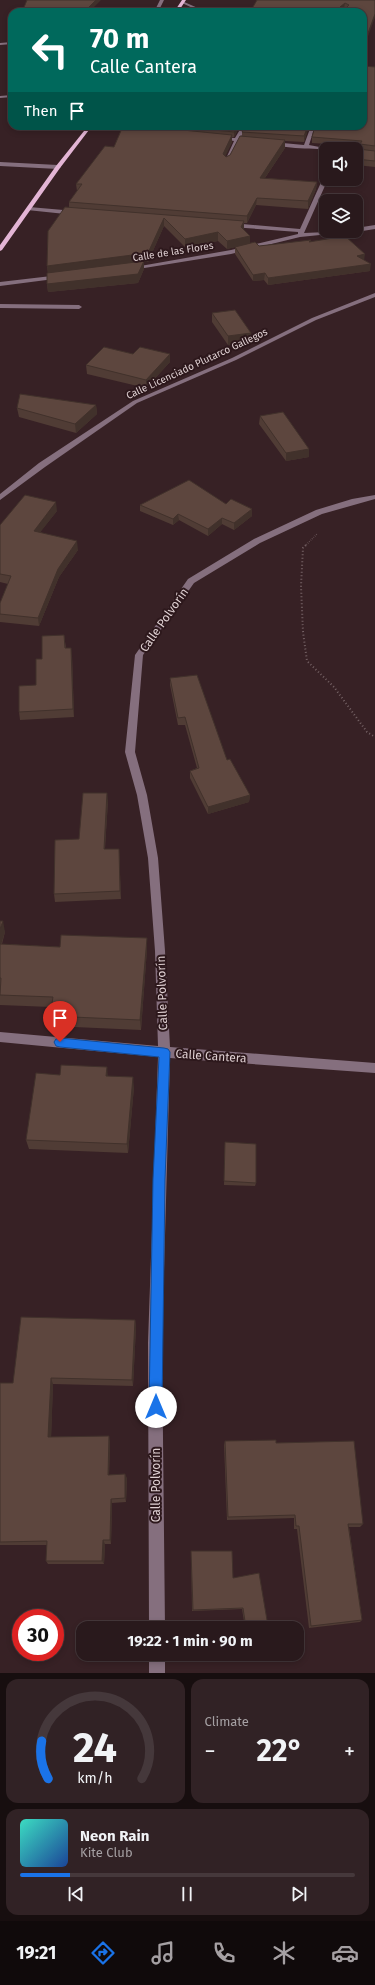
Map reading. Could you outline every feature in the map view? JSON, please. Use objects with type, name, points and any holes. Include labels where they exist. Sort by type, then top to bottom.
[{"type":"main road","points":[[0,249],[58,167],[87,130]]},
{"type":"street","points":[[156,0],[162,0]]},
{"type":"street","points":[[184,1],[196,8]]},
{"type":"street","points":[[226,162],[242,130]]},
{"type":"street","points":[[306,147],[312,130]]},
{"type":"street","points":[[214,137],[253,141]]},
{"type":"street","points":[[268,143],[319,148]]},
{"type":"street","points":[[363,153],[375,154]]},
{"type":"street","points":[[0,164],[58,167]]},
{"type":"street","points":[[301,233],[322,186]]},
{"type":"street","points":[[29,209],[85,214]]},
{"type":"street","name":"Calle de las Flores","points":[[226,225],[301,233],[319,232]]},
{"type":"street","points":[[363,229],[375,227]]},
{"type":"street","name":"Calle de las Flores","points":[[126,269],[231,252],[301,233]]},
{"type":"street","points":[[0,284],[63,277]]},
{"type":"street","name":"Calle Licenciado Plutarco Gallegos","points":[[0,498],[42,465],[135,402],[234,359],[314,320],[375,295]]},
{"type":"street","points":[[0,306],[79,307]]},
{"type":"street","name":"Calle Polvorín","points":[[157,1621],[155,1343],[164,1052],[160,951],[153,858],[142,795],[130,752],[139,655],[191,581],[257,541],[319,512],[355,501],[375,497]]},
{"type":"street","name":"Calle Cantera","points":[[0,1037],[164,1052],[375,1068]]},
{"type":"street","points":[[157,1661],[157,1673]]},
{"type":"path","points":[[318,532],[303,548],[301,586],[303,632],[307,661],[334,687],[367,732],[375,737]]},
{"type":"building","points":[[27,0],[96,0],[88,8],[24,8]]},
{"type":"building","points":[[257,0],[375,0],[375,14],[367,36],[367,8],[346,8],[349,5],[345,3],[340,7],[342,8],[252,8]]},
{"type":"building","points":[[367,66],[375,67],[375,146],[363,144],[362,141],[312,137],[314,130],[367,130]]},
{"type":"building","points":[[121,130],[183,130],[232,135],[223,154],[226,157],[230,155],[240,136],[285,140],[260,178],[317,182],[308,201],[257,198],[247,216],[69,202],[82,184],[76,184],[105,146],[114,147]]},
{"type":"building","points":[[214,130],[235,130],[234,132]]},
{"type":"building","points":[[243,130],[306,130],[304,136],[242,132]]},
{"type":"building","points":[[363,150],[375,151],[375,161],[363,160]]},
{"type":"building","points":[[65,207],[244,221],[241,227],[250,236],[227,241],[218,232],[185,239],[164,218],[148,253],[47,266],[48,231]]},
{"type":"building","points":[[333,238],[347,238],[365,254],[357,256],[371,264],[268,278],[265,273],[253,275],[235,247],[255,242],[259,246],[311,240],[309,242]]},
{"type":"building","points":[[144,261],[138,274],[47,284],[47,273]]},
{"type":"building","points":[[235,310],[251,333],[228,336],[212,313]]},
{"type":"building","points":[[104,347],[133,354],[140,347],[170,354],[146,380],[86,365]]},
{"type":"building","points":[[20,394],[96,405],[75,424],[17,408]]},
{"type":"building","points":[[283,412],[309,449],[286,453],[260,416]]},
{"type":"building","points":[[189,480],[226,504],[231,499],[252,509],[234,523],[222,518],[208,529],[178,514],[173,519],[140,505]]},
{"type":"building","points":[[25,495],[56,502],[34,531],[77,541],[58,569],[38,618],[0,614],[0,603],[11,576],[0,574],[0,525]]},
{"type":"building","points":[[64,635],[65,648],[71,648],[73,709],[19,712],[19,686],[36,685],[36,659],[42,659],[42,636]]},
{"type":"building","points":[[197,675],[227,760],[230,759],[250,795],[208,807],[190,771],[199,768],[185,717],[178,718],[170,678]]},
{"type":"building","points":[[83,793],[107,793],[104,849],[119,849],[120,891],[54,894],[55,840],[79,839]]},
{"type":"building","points":[[0,921],[3,921],[0,929]]},
{"type":"building","points":[[61,935],[147,938],[140,1020],[50,1016],[53,997],[0,995],[0,944],[60,947]]},
{"type":"building","points":[[61,1065],[107,1067],[106,1076],[133,1077],[127,1144],[26,1140],[36,1073],[60,1075]]},
{"type":"building","points":[[225,1142],[256,1144],[256,1183],[224,1181]]},
{"type":"building","points":[[21,1317],[135,1320],[132,1380],[51,1378],[48,1437],[109,1436],[108,1475],[125,1474],[125,1498],[111,1499],[110,1540],[103,1540],[102,1561],[46,1561],[47,1541],[0,1542],[0,1383],[13,1383]]},
{"type":"building","points":[[276,1440],[276,1443],[354,1441],[363,1524],[348,1524],[362,1620],[311,1626],[299,1526],[296,1526],[295,1515],[228,1517],[225,1441]]},
{"type":"building","points":[[191,1551],[232,1551],[233,1578],[259,1573],[267,1621],[245,1621],[243,1608],[193,1610]]},
{"type":"route","points":[[60,1042],[164,1052],[155,1343],[156,1407]]}]
